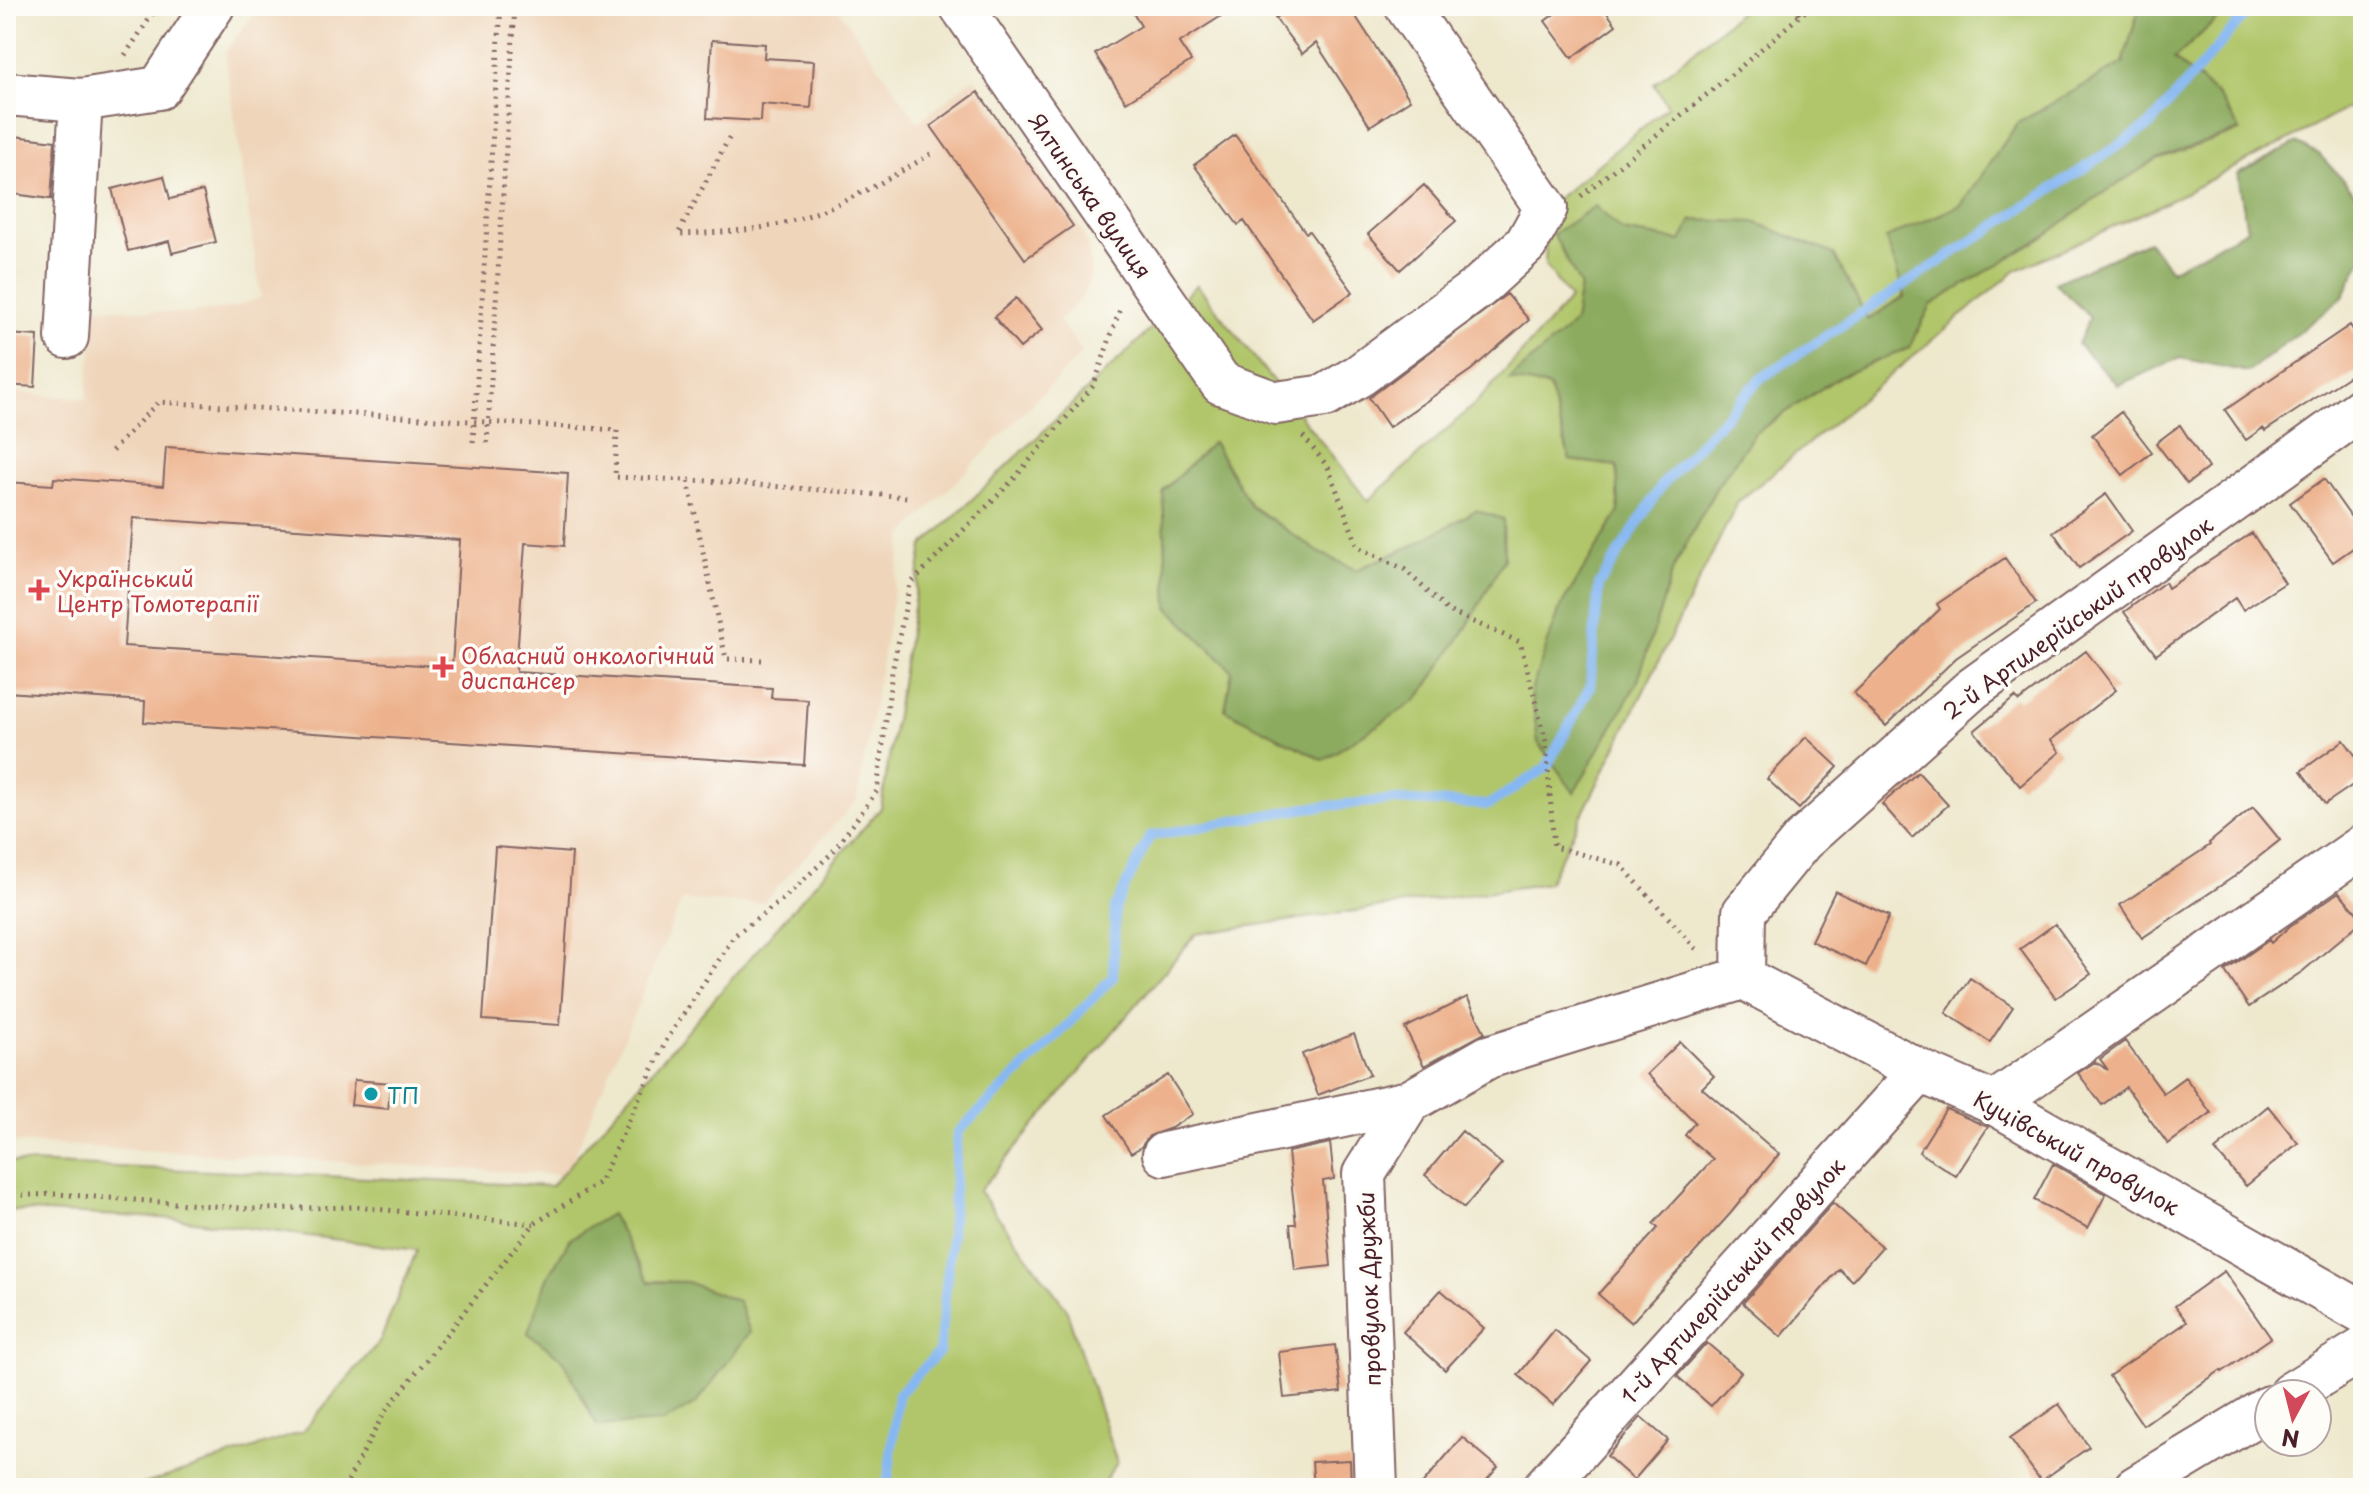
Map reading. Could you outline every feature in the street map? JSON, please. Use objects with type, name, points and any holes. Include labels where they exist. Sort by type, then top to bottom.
[{"type":"street","points":[[6,94],[81,100],[159,88],[213,6]]},
{"type":"street","name":"Ялтинська вулиця","points":[[961,6],[1221,383],[1276,403]]},
{"type":"street","points":[[1276,403],[1325,396],[1360,375],[1479,287],[1526,244],[1546,208],[1406,6]]},
{"type":"street","points":[[67,337],[81,100]]},
{"type":"street","name":"2-й Артилерійський провулок","points":[[1743,978],[1744,912],[1802,841],[1972,689],[2363,408]]},
{"type":"street","points":[[1994,1103],[2363,846]]},
{"type":"street","points":[[1164,1154],[1409,1102],[1488,1057],[1743,978]]},
{"type":"street","name":"Куцівський провулок","points":[[1743,978],[1920,1071],[1994,1103],[2363,1313]]},
{"type":"street","name":"1-й Артилерійський провулок","points":[[1544,1488],[1920,1071]]},
{"type":"street","name":"провулок Дружби","points":[[1376,1488],[1364,1174],[1409,1102]]},
{"type":"street","points":[[2316,1378],[2363,1349]]},
{"type":"street","points":[[2135,1488],[2253,1417]]},
{"type":"path","points":[[473,442],[501,6]]},
{"type":"path","points":[[487,443],[515,6]]},
{"type":"path","points":[[1794,6],[1800,16]]},
{"type":"path","points":[[1546,208],[1586,194],[1811,6]]},
{"type":"path","points":[[729,138],[678,234],[734,232],[774,226],[879,185],[934,152]]},
{"type":"path","points":[[344,1488],[384,1413],[534,1224],[600,1182],[666,1041],[735,935],[781,901],[832,853],[877,791],[892,672],[910,584],[1012,481],[1094,385],[1137,261]]},
{"type":"path","points":[[112,451],[158,402],[617,430],[615,477],[908,497]]},
{"type":"path","points":[[1276,403],[1328,467],[1358,547],[1404,569],[1448,611],[1520,642],[1546,742],[1554,847],[1621,865],[1710,965],[1743,978]]},
{"type":"path","points":[[688,480],[726,659],[763,660]]},
{"type":"path","points":[[6,1196],[56,1194],[253,1209],[355,1207],[534,1224]]},
{"type":"shaded area","name":"Обласний онкологічний диспансер","points":[[260,6],[836,6],[918,122],[974,78],[1082,230],[1089,251],[1091,275],[1087,287],[1080,300],[1059,320],[1082,353],[904,534],[857,800],[763,903],[682,900],[566,1175],[6,1142],[6,392],[86,399],[97,307],[183,314],[227,309],[261,298],[225,52]]},
{"type":"green space","points":[[1747,6],[2140,6],[2123,63],[2018,123],[1961,205],[1887,238],[1905,296],[1867,320],[1834,254],[1681,241],[1622,231],[1580,285],[1574,323],[1549,387],[1570,460],[1617,466],[1619,512],[1560,608],[1637,683],[1673,569],[1716,488],[1755,433],[1840,376],[1909,348],[1931,305],[2045,236],[2097,197],[2157,159],[2240,131],[2217,95],[2174,59],[2231,6],[2363,6],[2363,99],[2165,203],[2015,271],[1738,502],[1548,883],[1196,934],[979,1191],[1066,1308],[1117,1463],[1099,1488],[133,1488],[302,1432],[380,1341],[417,1250],[179,1219],[6,1210],[6,1162],[551,1186],[881,808],[923,546],[1197,285],[1368,501],[1478,401],[1570,299],[1545,265],[1546,231],[1558,198],[1668,106],[1654,84]],"holes":[[[1213,442],[1251,506],[1320,553],[1356,570],[1416,544],[1504,559],[1465,630],[1418,699],[1225,710],[1232,671]],[[547,1278],[687,1282],[597,1426],[563,1359],[528,1333]]]},
{"type":"green space","points":[[2140,6],[2231,6],[2174,59],[2217,95],[2240,130],[2157,159],[2097,197],[2045,236],[1931,305],[1909,348],[1840,376],[1755,433],[1716,488],[1673,569],[1637,683],[1574,793],[1538,742],[1531,691],[1560,608],[1619,512],[1617,466],[1570,460],[1549,387],[1509,380],[1574,323],[1580,285],[1553,234],[1595,206],[1622,231],[1681,241],[1692,220],[1754,222],[1834,254],[1868,320],[1905,296],[1886,238],[1961,205],[2018,123],[2123,63]]},
{"type":"green space","points":[[2295,143],[2318,153],[2363,202],[2363,258],[2342,298],[2248,372],[2180,358],[2118,385],[2078,344],[2090,317],[2055,283],[2148,241],[2171,270],[2247,230],[2238,174]]},
{"type":"green space","points":[[1213,442],[1251,506],[1320,553],[1356,570],[1416,544],[1476,510],[1503,519],[1504,559],[1465,630],[1417,700],[1323,760],[1225,710],[1232,671],[1168,607],[1163,491]]},
{"type":"green space","points":[[611,1214],[649,1282],[687,1282],[738,1301],[750,1332],[697,1403],[663,1422],[597,1426],[563,1360],[528,1333],[547,1278],[570,1239]]},
{"type":"building","points":[[1129,6],[1237,6],[1179,43],[1191,61],[1126,102],[1095,54],[1141,26]]},
{"type":"building","points":[[1292,6],[1349,6],[1410,100],[1370,126],[1316,43],[1302,54],[1275,18]]},
{"type":"building","points":[[1565,6],[1602,6],[1616,25],[1572,58],[1545,21]]},
{"type":"building","points":[[712,40],[765,44],[764,58],[814,61],[811,108],[761,104],[760,121],[707,118]]},
{"type":"building","points":[[978,92],[1073,226],[1025,259],[931,126]]},
{"type":"building","points":[[6,135],[55,141],[51,199],[6,193]]},
{"type":"building","points":[[1235,135],[1353,292],[1313,320],[1244,221],[1238,225],[1194,165]]},
{"type":"building","points":[[164,176],[170,199],[203,191],[216,242],[172,253],[169,241],[128,251],[112,189]]},
{"type":"building","points":[[1424,185],[1456,221],[1400,270],[1368,234]]},
{"type":"building","points":[[1507,294],[1529,320],[1471,370],[1389,427],[1369,398]]},
{"type":"building","points":[[1016,298],[1042,330],[1020,348],[994,317]]},
{"type":"building","points":[[2350,325],[2363,346],[2363,367],[2265,431],[2263,428],[2246,440],[2225,410]]},
{"type":"building","points":[[6,334],[38,336],[35,387],[6,385]]},
{"type":"building","points":[[2121,412],[2152,452],[2123,475],[2092,435]]},
{"type":"building","points":[[2180,425],[2208,468],[2187,484],[2156,443]]},
{"type":"building","points":[[166,447],[568,473],[564,546],[525,543],[516,672],[772,688],[771,698],[808,700],[804,765],[144,722],[145,701],[6,692],[6,482],[53,485],[54,478],[163,486]],"holes":[[[133,518],[460,540],[452,667],[124,646]]]},
{"type":"building","points":[[2324,479],[2363,534],[2363,541],[2333,562],[2290,503]]},
{"type":"building","points":[[2106,494],[2132,531],[2079,568],[2053,532]]},
{"type":"building","points":[[2252,533],[2285,583],[2243,610],[2235,598],[2156,655],[2124,612],[2165,582],[2168,588]]},
{"type":"building","points":[[2005,558],[2036,603],[1956,658],[1886,726],[1854,693],[1940,609],[1937,604]]},
{"type":"building","points":[[2086,651],[2116,690],[2051,740],[2060,752],[2020,786],[1974,731],[2015,697],[2019,701]]},
{"type":"building","points":[[1806,737],[1838,767],[1799,809],[1767,779]]},
{"type":"building","points":[[2344,740],[2363,766],[2363,778],[2325,804],[2301,771]]},
{"type":"building","points":[[1918,772],[1948,805],[1912,838],[1882,804]]},
{"type":"building","points":[[2253,807],[2280,840],[2235,876],[2142,938],[2120,905],[2210,845]]},
{"type":"building","points":[[495,847],[572,853],[560,1025],[483,1020]]},
{"type":"building","points":[[1835,891],[1889,916],[1866,966],[1811,941]]},
{"type":"building","points":[[2339,892],[2363,920],[2303,971],[2249,1007],[2225,971],[2269,940],[2271,943]]},
{"type":"building","points":[[2055,924],[2091,974],[2056,998],[2020,949]]},
{"type":"building","points":[[1970,978],[2013,1007],[1990,1042],[1946,1013]]},
{"type":"building","points":[[1467,997],[1485,1033],[1424,1066],[1405,1028]]},
{"type":"building","points":[[1354,1034],[1370,1075],[1318,1095],[1302,1054]]},
{"type":"building","points":[[2125,1041],[2163,1093],[2185,1077],[2211,1113],[2168,1144],[2126,1087],[2102,1105],[2078,1073],[2095,1062],[2108,1070],[2100,1059]]},
{"type":"building","points":[[1680,1042],[1714,1076],[1702,1088],[1779,1154],[1730,1214],[1631,1323],[1598,1294],[1658,1228],[1653,1224],[1713,1159],[1685,1135],[1695,1122],[1647,1074]]},
{"type":"building","points":[[1168,1075],[1193,1114],[1171,1128],[1149,1136],[1141,1147],[1131,1153],[1106,1115]]},
{"type":"building","name":"ТП","points":[[354,1080],[391,1083],[388,1109],[351,1105]]},
{"type":"building","points":[[2268,1106],[2298,1143],[2246,1186],[2215,1150]]},
{"type":"building","points":[[1946,1109],[1988,1127],[1956,1176],[1919,1152]]},
{"type":"building","points":[[1462,1131],[1502,1164],[1464,1208],[1425,1175]]},
{"type":"building","points":[[1330,1143],[1334,1179],[1323,1181],[1331,1266],[1295,1270],[1290,1224],[1296,1224],[1288,1152]]},
{"type":"building","points":[[2053,1164],[2106,1194],[2088,1228],[2034,1200]]},
{"type":"building","points":[[1833,1203],[1882,1247],[1852,1281],[1839,1269],[1781,1337],[1743,1303]]},
{"type":"building","points":[[2224,1271],[2271,1338],[2143,1425],[2109,1376],[2187,1322],[2175,1306]]},
{"type":"building","points":[[1441,1290],[1484,1328],[1445,1370],[1403,1332]]},
{"type":"building","points":[[1555,1330],[1591,1361],[1553,1405],[1518,1375]]},
{"type":"building","points":[[1707,1343],[1741,1372],[1711,1406],[1677,1376]]},
{"type":"building","points":[[1335,1345],[1341,1392],[1284,1398],[1279,1352]]},
{"type":"building","points":[[2059,1404],[2089,1447],[2041,1481],[2010,1438]]},
{"type":"building","points":[[1641,1417],[1668,1440],[1634,1480],[1607,1456]]},
{"type":"building","points":[[1462,1437],[1498,1467],[1480,1488],[1419,1488]]},
{"type":"building","points":[[1350,1460],[1351,1488],[1314,1488],[1312,1462]]},
{"type":"waterway","points":[[882,1488],[888,1481],[898,1394],[939,1352],[958,1132],[1113,977],[1115,908],[1150,836],[1306,808],[1392,800],[1488,805],[1546,768],[1590,687],[1599,585],[1662,485],[1760,379],[2150,125],[2253,6]]},
{"type":"place","name":"Український Центр Томотерапії","points":[[39,590]]},
{"type":"place","name":"Обласний онкологічний диспансер","points":[[443,667]]},
{"type":"place","name":"ТП","points":[[371,1094]]}]
